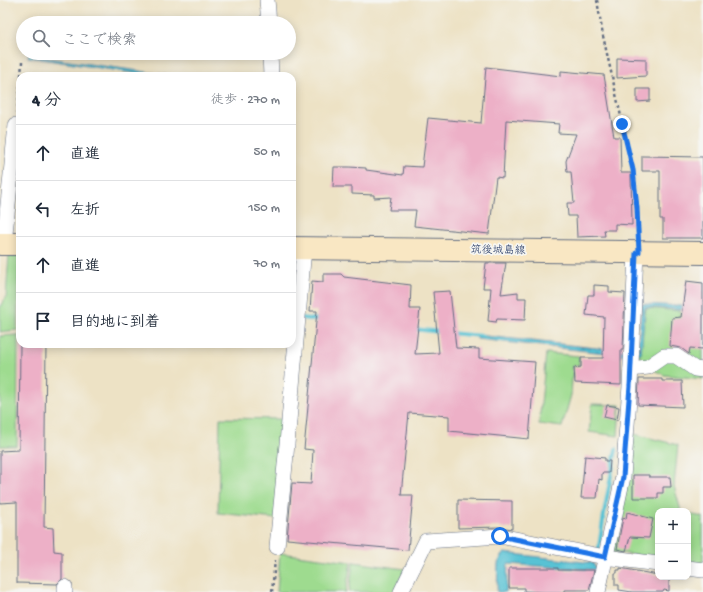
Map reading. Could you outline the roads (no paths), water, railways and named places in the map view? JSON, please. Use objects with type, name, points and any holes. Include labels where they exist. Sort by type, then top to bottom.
[{"type":"main road","name":"筑後城島線","points":[[298,248],[703,253]]},
{"type":"street","points":[[268,0],[269,16]]},
{"type":"street","points":[[270,60],[271,72]]},
{"type":"street","points":[[8,244],[6,152],[16,125]]},
{"type":"street","points":[[296,284],[298,248]]},
{"type":"street","points":[[598,592],[623,477],[638,252]]},
{"type":"street","points":[[277,547],[287,444],[292,348]]},
{"type":"street","points":[[631,369],[648,367],[664,356],[676,356],[695,369],[703,370]]},
{"type":"street","points":[[401,592],[426,541],[500,536],[605,557],[655,564]]},
{"type":"street","points":[[691,568],[703,570]]},
{"type":"water","points":[[48,60],[62,60],[146,72],[126,72]]},
{"type":"water","points":[[642,304],[703,307],[703,311],[645,307],[641,354],[637,354]]},
{"type":"water","points":[[477,335],[624,351],[624,355],[477,339]]},
{"type":"water","points":[[504,553],[593,563],[597,570],[508,564],[506,592],[497,592],[498,563]]},
{"type":"waterway","points":[[300,318],[321,320]]},
{"type":"waterway","points":[[413,329],[441,332]]},
{"type":"waterway","points":[[449,333],[482,336]]},
{"type":"waterway","points":[[598,553],[616,449]]}]
